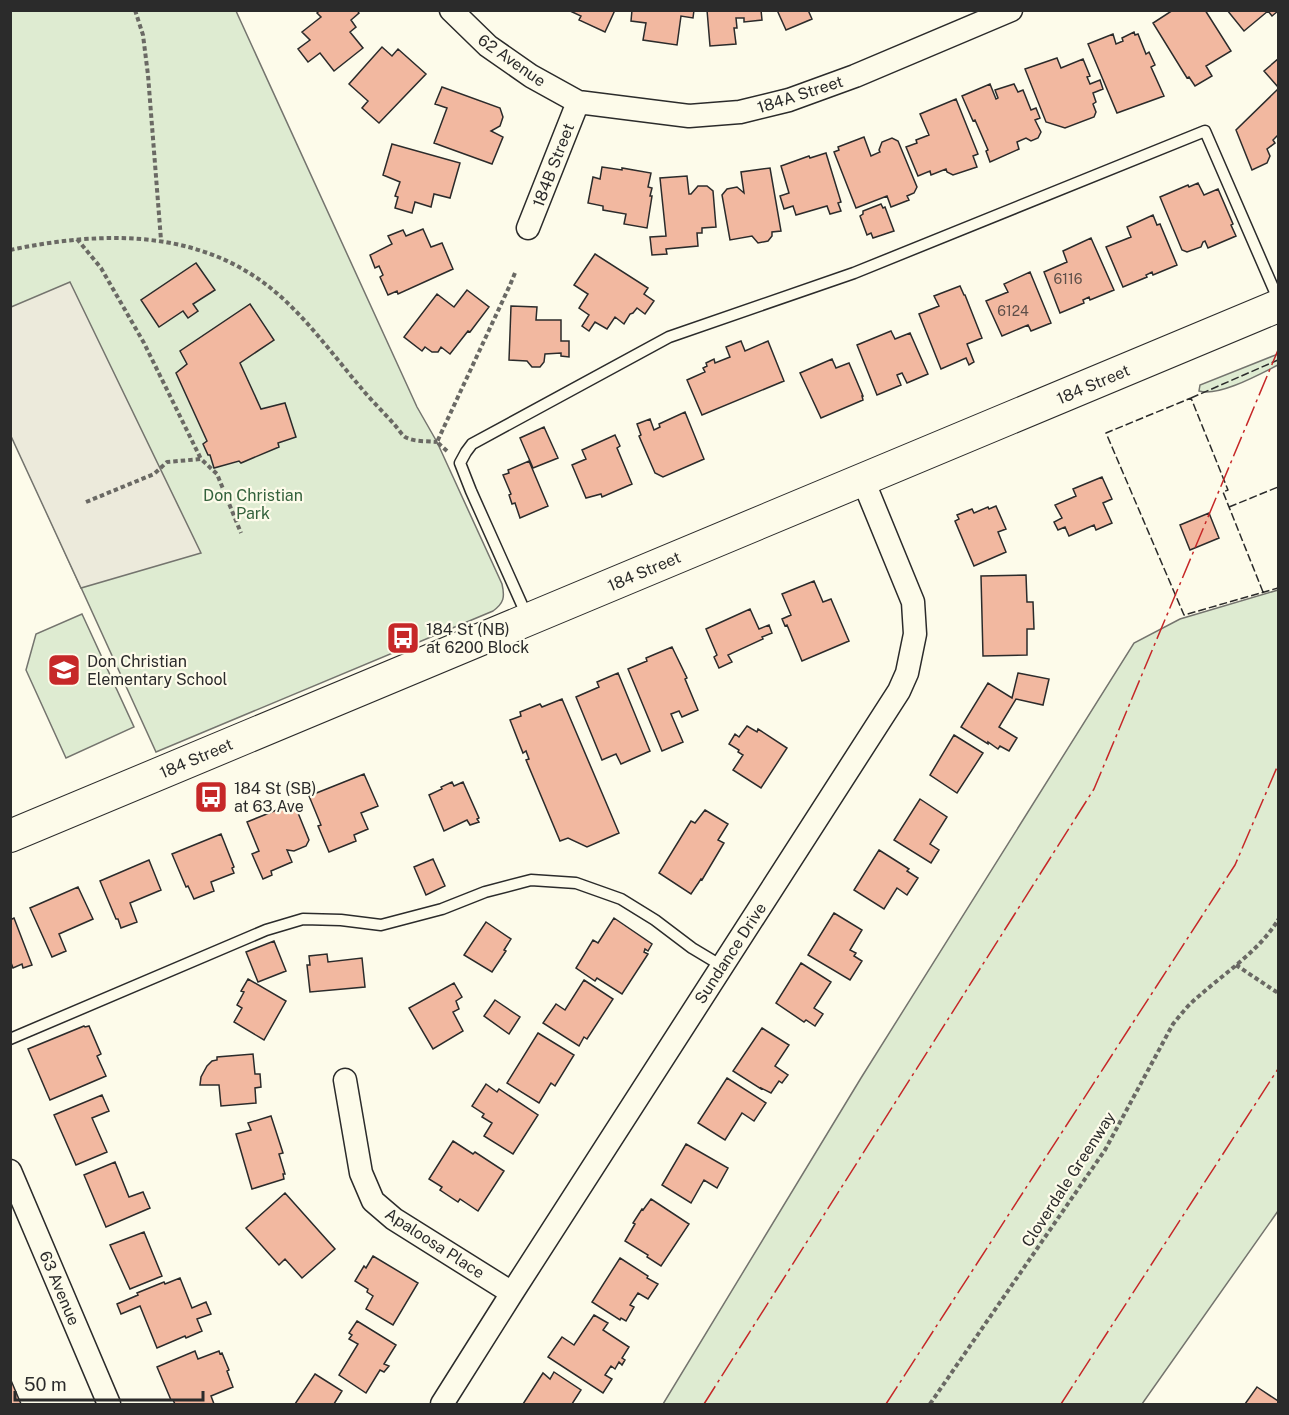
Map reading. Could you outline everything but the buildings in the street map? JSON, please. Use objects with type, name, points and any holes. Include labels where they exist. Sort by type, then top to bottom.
[{"type":"main road","name":"184 Street","points":[[10,836],[1278,306]]},
{"type":"street","name":"62 Avenue","points":[[451,10],[488,46],[531,76],[578,102]]},
{"type":"street","name":"184A Street","points":[[578,102],[689,116],[740,112],[789,100],[855,76],[1011,10]]},
{"type":"street","name":"184B Street","points":[[528,228],[578,102]]},
{"type":"street","name":"Sundance Drive","points":[[442,1404],[899,691],[907,673],[915,634],[913,602],[863,480]]},
{"type":"street","name":"Apaloosa Place","points":[[345,1080],[361,1173],[373,1201],[394,1219],[512,1293]]},
{"type":"street","name":"63 Avenue","points":[[10,1171],[109,1404]]},
{"type":"lane","points":[[529,619],[460,463],[472,444],[669,337],[854,273],[1206,131],[1278,299]]},
{"type":"lane","points":[[10,1039],[266,930],[303,919],[340,920],[381,925],[442,909],[485,892],[531,880],[576,883],[621,899],[722,966]]},
{"type":"path","points":[[135,10],[143,35],[148,75],[161,240]]},
{"type":"path","points":[[10,250],[76,239],[127,237],[161,240],[196,248],[234,263],[264,283],[293,309],[370,399],[406,437],[436,442],[460,463]]},
{"type":"path","points":[[76,239],[101,267],[144,343],[201,459],[217,474],[241,533]]},
{"type":"path","points":[[436,442],[515,273]]},
{"type":"path","points":[[86,502],[154,474],[167,462],[201,459]]},
{"type":"path","name":"Cloverdale Greenway","points":[[930,1404],[1105,1150],[1173,1024],[1199,996],[1263,940],[1278,920]]},
{"type":"path","points":[[1236,965],[1278,993]]},
{"type":"green space","name":"Don Christian Park","points":[[10,11],[236,11],[417,407],[437,442],[502,584],[503,599],[497,608],[156,752],[11,434]]},
{"type":"green space","points":[[1278,354],[1278,365],[1250,379],[1217,391],[1199,391],[1200,385]]},
{"type":"green space","points":[[1278,590],[1278,1211],[1142,1404],[663,1404],[861,1078],[1134,643],[1180,619]]},
{"type":"green space","points":[[82,614],[134,727],[66,758],[26,670],[36,634]]},
{"type":"shaded area","points":[[70,282],[201,553],[81,588],[10,434],[11,307]]},
{"type":"fence","points":[[1191,398],[1278,360]]},
{"type":"fence","points":[[1263,592],[1223,492],[1228,490],[1191,398],[1106,433],[1184,615],[1278,588]]},
{"type":"fence","points":[[1229,507],[1278,487]]},
{"type":"power","points":[[704,1404],[1094,789],[1278,350]]},
{"type":"power","points":[[886,1404],[1235,865],[1278,765]]},
{"type":"power","points":[[1061,1404],[1278,1069]]},
{"type":"place","name":"184 St (NB) at 6200 Block","points":[[403,638]]},
{"type":"place","name":"Don Christian Elementary School","points":[[64,670]]},
{"type":"place","name":"184 St (SB) at 63 Ave","points":[[211,797]]}]
